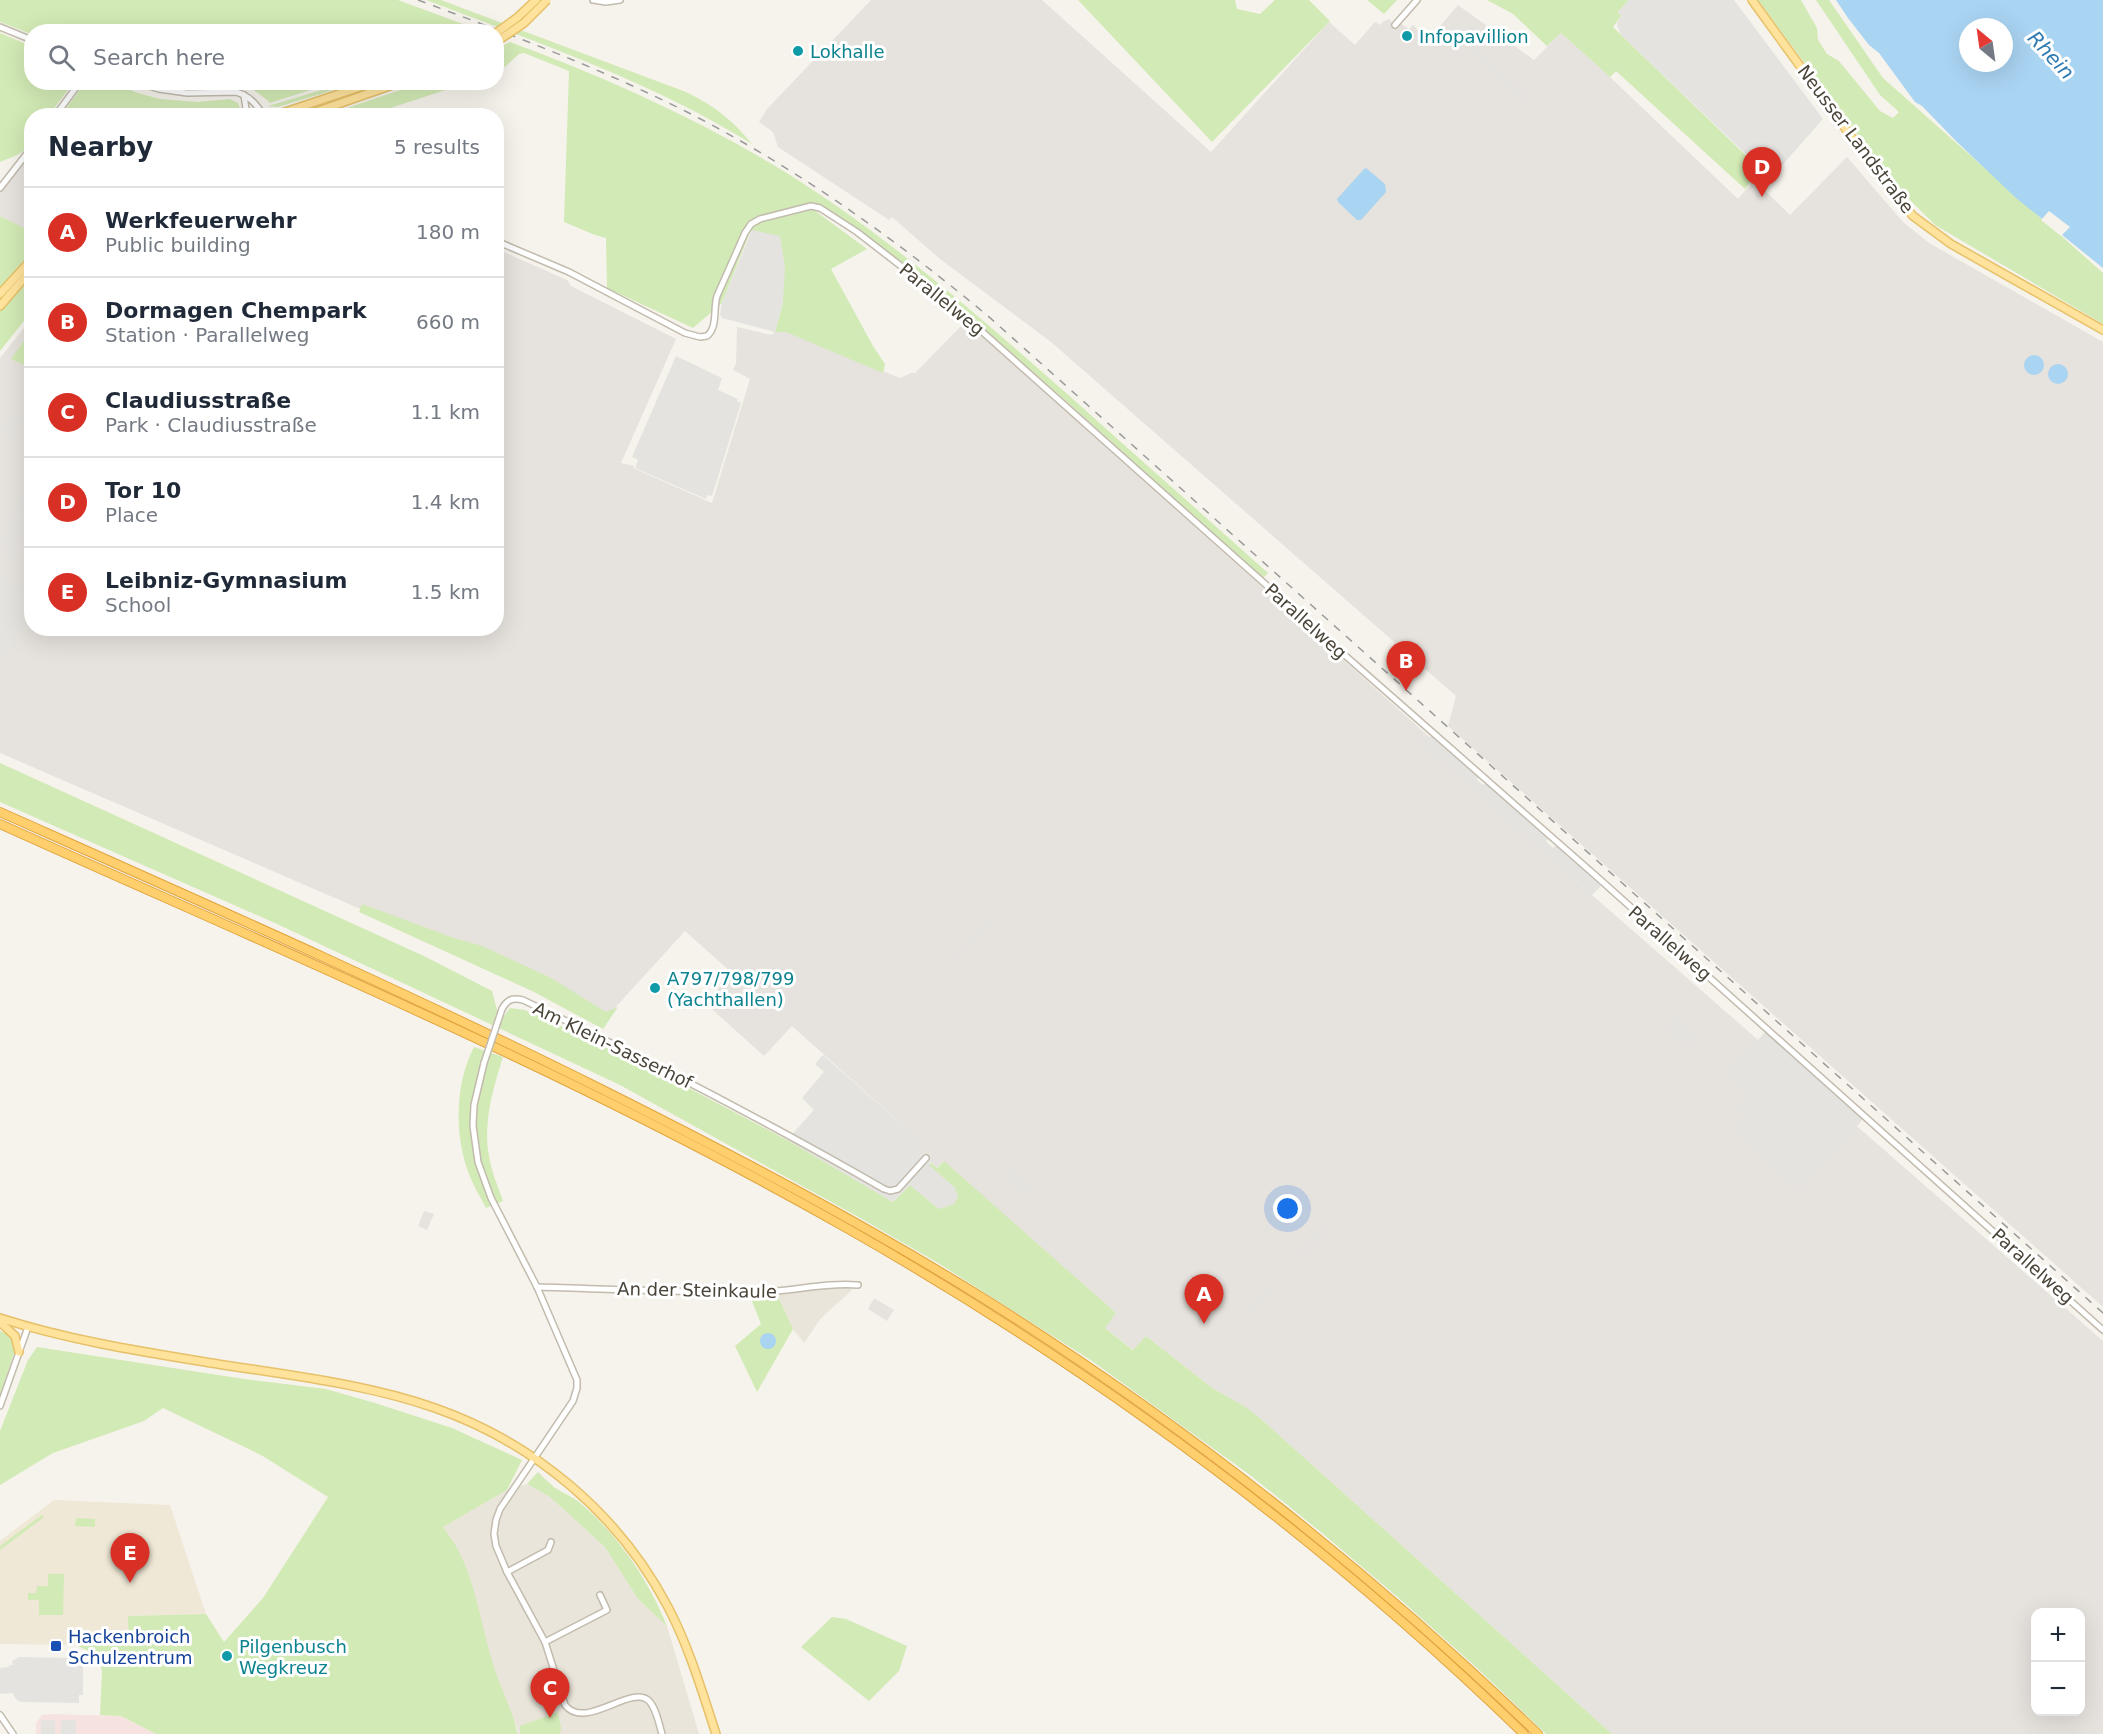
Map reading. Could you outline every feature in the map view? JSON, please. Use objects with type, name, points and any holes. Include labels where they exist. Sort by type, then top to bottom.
[{"type":"highway","points":[[0,812],[352,970],[523,1050],[702,1139],[903,1249],[1069,1353],[1246,1480],[1347,1561],[1457,1657],[1538,1734]]},
{"type":"highway","points":[[0,824],[520,1059],[697,1147],[900,1259],[1067,1364],[1236,1485],[1346,1574],[1449,1663],[1524,1734]]},
{"type":"main road","points":[[504,27],[536,0]]},
{"type":"main road","points":[[504,37],[524,23],[547,0]]},
{"type":"main road","name":"Neusser Landstraße","points":[[1752,0],[1882,179],[1913,216],[1951,244],[2103,330]]},
{"type":"main road","points":[[297,108],[351,90]]},
{"type":"main road","points":[[327,108],[379,90]]},
{"type":"main road","points":[[0,294],[24,268]]},
{"type":"main road","points":[[0,306],[24,278]]},
{"type":"main road","points":[[0,1320],[101,1344],[395,1396],[471,1422],[503,1438],[536,1458],[600,1513],[644,1568],[668,1607],[685,1643],[716,1734]]},
{"type":"main road","points":[[0,1320],[15,1336],[19,1352]]},
{"type":"street","points":[[593,0],[606,2],[620,0]]},
{"type":"street","points":[[1395,25],[1417,0]]},
{"type":"street","points":[[0,27],[24,37]]},
{"type":"street","points":[[61,108],[74,90]]},
{"type":"street","points":[[169,90],[229,92],[244,95],[255,102],[259,108]]},
{"type":"street","points":[[244,95],[246,108]]},
{"type":"street","points":[[0,188],[24,157]]},
{"type":"street","name":"Parallelweg","points":[[504,244],[568,272],[685,333],[700,337],[707,336],[713,329],[714,305],[717,296],[747,228],[754,221],[803,208],[819,208],[849,227],[959,310],[2103,1330]]},
{"type":"street","name":"Am Klein-Sasserhof","points":[[536,1458],[573,1401],[577,1388],[574,1369],[537,1287],[491,1198],[478,1162],[473,1126],[474,1105],[484,1063],[506,1002],[511,999],[523,1000],[626,1049],[794,1137],[884,1189],[890,1191],[898,1189],[926,1158]]},
{"type":"street","name":"An der Steinkaule","points":[[537,1287],[730,1293],[795,1290],[844,1284],[858,1285]]},
{"type":"street","points":[[0,1406],[28,1327]]},
{"type":"street","points":[[536,1458],[508,1496],[496,1521],[494,1534],[496,1546],[507,1572],[545,1642],[565,1705],[569,1710],[581,1714],[639,1697],[645,1698],[652,1706],[663,1734]]},
{"type":"street","points":[[507,1572],[548,1550],[551,1542]]},
{"type":"street","points":[[600,1595],[610,1616]]},
{"type":"street","points":[[545,1642],[607,1610]]},
{"type":"street","points":[[0,1715],[12,1734]]},
{"type":"shaded area","points":[[871,0],[1042,0],[1211,152],[1329,22],[1355,45],[1374,23],[1380,25],[1389,19],[1395,25],[1399,22],[1409,29],[1413,25],[1428,40],[1458,5],[1534,60],[1561,33],[1738,199],[1754,180],[1790,215],[1847,157],[1903,222],[1929,243],[2103,342],[2103,1307],[1448,726],[1456,696],[1051,342],[940,259],[892,217],[889,220],[778,147],[773,132],[759,122],[767,109]]},
{"type":"shaded area","points":[[1629,0],[1734,0],[1823,119],[1771,178],[1621,35],[1617,23],[1621,16],[1618,12]]},
{"type":"shaded area","points":[[1475,49],[1528,97],[1525,100],[1472,52]]},
{"type":"shaded area","points":[[24,164],[24,228],[0,216],[0,193]]},
{"type":"shaded area","points":[[752,230],[780,236],[785,267],[783,302],[775,332],[722,318],[720,314],[722,303]]},
{"type":"shaded area","points":[[504,252],[567,280],[571,286],[676,339],[621,463],[634,466],[633,468],[712,503],[750,379],[733,370],[736,363],[737,327],[771,335],[775,332],[786,332],[900,378],[915,373],[962,325],[967,323],[1426,734],[1420,741],[1592,895],[2103,1341],[2103,1734],[1612,1734],[1261,1419],[1244,1406],[1212,1388],[1146,1336],[1134,1350],[1105,1328],[1116,1313],[943,1161],[937,1168],[918,1151],[917,1138],[792,1026],[764,1056],[705,1003],[732,973],[685,931],[603,1021],[527,981],[0,753],[0,358],[24,328],[24,636],[504,636]]},
{"type":"shaded area","points":[[676,356],[722,378],[718,390],[738,399],[737,401],[741,403],[712,496],[708,495],[706,499],[635,468],[638,460],[632,457]]},
{"type":"shaded area","points":[[10,415],[21,420],[14,437],[2,432]]},
{"type":"shaded area","points":[[24,492],[24,525],[17,542],[18,551],[14,561],[3,543]]},
{"type":"shaded area","points":[[3,579],[24,589],[24,616],[8,654],[0,650],[0,587]]},
{"type":"shaded area","points":[[1426,734],[1430,737],[1433,735],[1479,777],[1477,780],[1483,785],[1486,783],[1548,839],[1546,841],[1553,848],[1556,845],[1601,886],[1592,895],[1420,741]]},
{"type":"shaded area","points":[[989,919],[994,919],[957,960],[953,960]]},
{"type":"shaded area","points":[[1677,1017],[1695,1034],[1690,1044],[1685,1044],[1667,1027]]},
{"type":"shaded area","points":[[1766,1031],[1864,1118],[1800,1190],[1734,1131],[1747,1117],[1738,1109],[1750,1095],[1727,1074]]},
{"type":"shaded area","points":[[823,1055],[917,1138],[923,1145],[918,1151],[931,1163],[929,1165],[955,1188],[958,1197],[954,1204],[939,1209],[910,1185],[893,1202],[787,1140],[814,1110],[802,1098],[824,1072],[815,1064]]},
{"type":"shaded area","points":[[1008,1168],[1033,1191],[1029,1195],[1004,1172]]},
{"type":"shaded area","points":[[424,1211],[434,1214],[427,1230],[418,1226]]},
{"type":"shaded area","points":[[1326,1225],[1329,1228],[1302,1258],[1299,1255]]},
{"type":"shaded area","points":[[1272,1285],[1275,1287],[1252,1313],[1249,1310]]},
{"type":"shaded area","points":[[850,1286],[851,1291],[821,1318],[804,1343],[793,1329],[777,1294]]},
{"type":"shaded area","points":[[874,1298],[894,1310],[887,1321],[868,1309]]},
{"type":"shaded area","points":[[527,1484],[550,1497],[605,1547],[638,1599],[667,1626],[699,1734],[517,1734],[517,1727],[505,1702],[443,1527],[507,1490]]},
{"type":"shaded area","points":[[54,1500],[170,1505],[206,1614],[129,1616],[129,1642],[76,1640],[75,1645],[0,1644],[0,1541]]},
{"type":"shaded area","points":[[19,1657],[72,1658],[78,1661],[80,1666],[83,1666],[83,1695],[79,1695],[79,1703],[20,1702],[13,1693],[0,1694],[0,1668],[13,1665],[12,1661]]},
{"type":"shaded area","points":[[42,1715],[121,1716],[156,1734],[36,1734],[36,1723]]},
{"type":"shaded area","points":[[41,1720],[55,1720],[55,1734],[41,1734]]},
{"type":"shaded area","points":[[61,1720],[76,1720],[76,1734],[61,1734]]},
{"type":"green space","points":[[0,0],[398,0],[463,24],[24,24],[24,31],[0,22]]},
{"type":"green space","points":[[426,0],[441,0],[686,92],[722,114],[752,144],[714,121],[633,82],[504,29],[504,24],[490,24]]},
{"type":"green space","points":[[1078,0],[1235,0],[1237,9],[1260,14],[1275,0],[1309,0],[1330,21],[1212,142]]},
{"type":"green space","points":[[1367,0],[1397,0],[1384,14]]},
{"type":"green space","points":[[1487,0],[1629,0],[1618,12],[1621,16],[1613,27],[1761,170],[1745,189],[1616,71],[1610,77],[1561,33],[1547,46],[1513,14]]},
{"type":"green space","points":[[1758,0],[1801,0],[1817,28],[1818,40],[1827,54],[1839,61],[1880,111],[1893,118],[1899,112],[1880,95],[1816,0],[1829,0],[1883,78],[2103,273],[2103,324],[1935,225],[1893,183]]},
{"type":"green space","points":[[0,33],[24,43],[24,90],[68,90],[54,108],[24,108],[24,151],[0,162]]},
{"type":"green space","points":[[510,42],[579,69],[679,114],[745,148],[816,192],[926,273],[996,332],[1268,573],[1262,579],[995,339],[882,249],[824,207],[806,204],[867,249],[831,269],[885,364],[883,373],[786,332],[775,332],[783,302],[751,230],[722,303],[693,328],[607,288],[606,238],[564,222],[569,71],[524,53],[519,54],[504,68],[504,45]]},
{"type":"green space","points":[[80,90],[130,90],[160,99],[197,102],[230,99],[238,103],[240,108],[66,108]]},
{"type":"green space","points":[[254,90],[310,90],[270,103]]},
{"type":"green space","points":[[322,90],[333,90],[278,107],[268,106]]},
{"type":"green space","points":[[400,90],[446,90],[390,108],[347,108]]},
{"type":"green space","points":[[0,216],[24,228],[24,321],[0,351]]},
{"type":"green space","points":[[24,341],[24,365],[11,359]]},
{"type":"green space","points":[[0,763],[426,957],[492,991],[500,1021],[510,1008],[525,1010],[626,1055],[787,1140],[893,1202],[910,1185],[939,1209],[955,1188],[928,1165],[931,1163],[937,1168],[944,1161],[1116,1313],[1105,1328],[1133,1350],[1146,1336],[1212,1388],[1244,1406],[1261,1419],[1612,1734],[1546,1734],[1401,1600],[1250,1475],[1092,1361],[938,1263],[620,1085],[275,923],[0,802]]},
{"type":"green space","points":[[362,904],[482,946],[551,978],[606,1012],[618,1007],[603,1029],[534,992],[359,912]]},
{"type":"green space","points":[[474,1047],[503,1057],[488,1118],[487,1143],[493,1173],[503,1201],[486,1208],[465,1163],[459,1130],[463,1078]]},
{"type":"green space","points":[[777,1294],[793,1329],[757,1392],[735,1346],[761,1324],[750,1296]]},
{"type":"green space","points":[[0,1331],[14,1337],[15,1350],[0,1396]]},
{"type":"green space","points":[[37,1347],[244,1379],[326,1389],[452,1428],[522,1460],[507,1490],[443,1527],[465,1565],[491,1658],[512,1713],[517,1734],[156,1734],[121,1716],[100,1715],[102,1671],[98,1655],[75,1645],[75,1640],[129,1642],[128,1616],[206,1614],[224,1642],[263,1598],[328,1497],[261,1455],[163,1408],[144,1421],[53,1453],[0,1485],[0,1431],[28,1360]]},
{"type":"green space","points":[[538,1472],[555,1488],[579,1502],[619,1543],[651,1591],[667,1626],[638,1599],[605,1547],[550,1497],[527,1484]]},
{"type":"green space","points":[[42,1515],[44,1517],[0,1550],[0,1546]]},
{"type":"green space","points":[[76,1518],[95,1519],[95,1527],[75,1526]]},
{"type":"green space","points":[[48,1574],[64,1574],[63,1615],[39,1615],[39,1600],[28,1600],[28,1593],[36,1593],[37,1586],[48,1586]]},
{"type":"green space","points":[[832,1617],[846,1619],[907,1646],[899,1671],[869,1701],[801,1647]]},
{"type":"green space","points":[[558,1712],[560,1734],[520,1734],[520,1726]]},
{"type":"water","name":"Rhein","points":[[1836,0],[2103,0],[2103,268],[2016,198],[1922,106],[1915,102],[1879,53],[1869,45]]},
{"type":"water","points":[[1366,168],[1385,184],[1386,192],[1361,220],[1357,220],[1337,199]]},
{"type":"water","points":[[2030,355],[2038,355],[2044,361],[2044,369],[2038,375],[2030,375],[2024,369],[2024,361]]},
{"type":"water","points":[[2054,364],[2062,364],[2068,370],[2068,378],[2062,384],[2054,384],[2048,378],[2048,370]]},
{"type":"water","points":[[768,1333],[776,1341],[768,1349],[760,1341]]},
{"type":"pier","points":[[2049,211],[2070,227],[2061,236],[2041,220]]},
{"type":"railway","points":[[418,0],[481,24]]},
{"type":"railway","points":[[504,33],[588,66],[727,133],[843,205],[953,287],[2103,1313]]},
{"type":"place","name":"Infopavillion","points":[[1407,36]]},
{"type":"place","name":"Lokhalle","points":[[798,51]]},
{"type":"place","name":"Tor 10","points":[[1762,197]]},
{"type":"place","name":"Dormagen Chempark","points":[[1406,691]]},
{"type":"place","name":"A797/798/799 (Yachthallen)","points":[[655,988]]},
{"type":"place","name":"Werkfeuerwehr","points":[[1204,1324]]},
{"type":"place","name":"Leibniz-Gymnasium","points":[[130,1583]]},
{"type":"place","name":"Hackenbroich Schulzentrum","points":[[56,1646]]},
{"type":"place","name":"Pilgenbusch Wegkreuz","points":[[227,1656]]},
{"type":"place","name":"Claudiusstraße","points":[[550,1718]]}]
